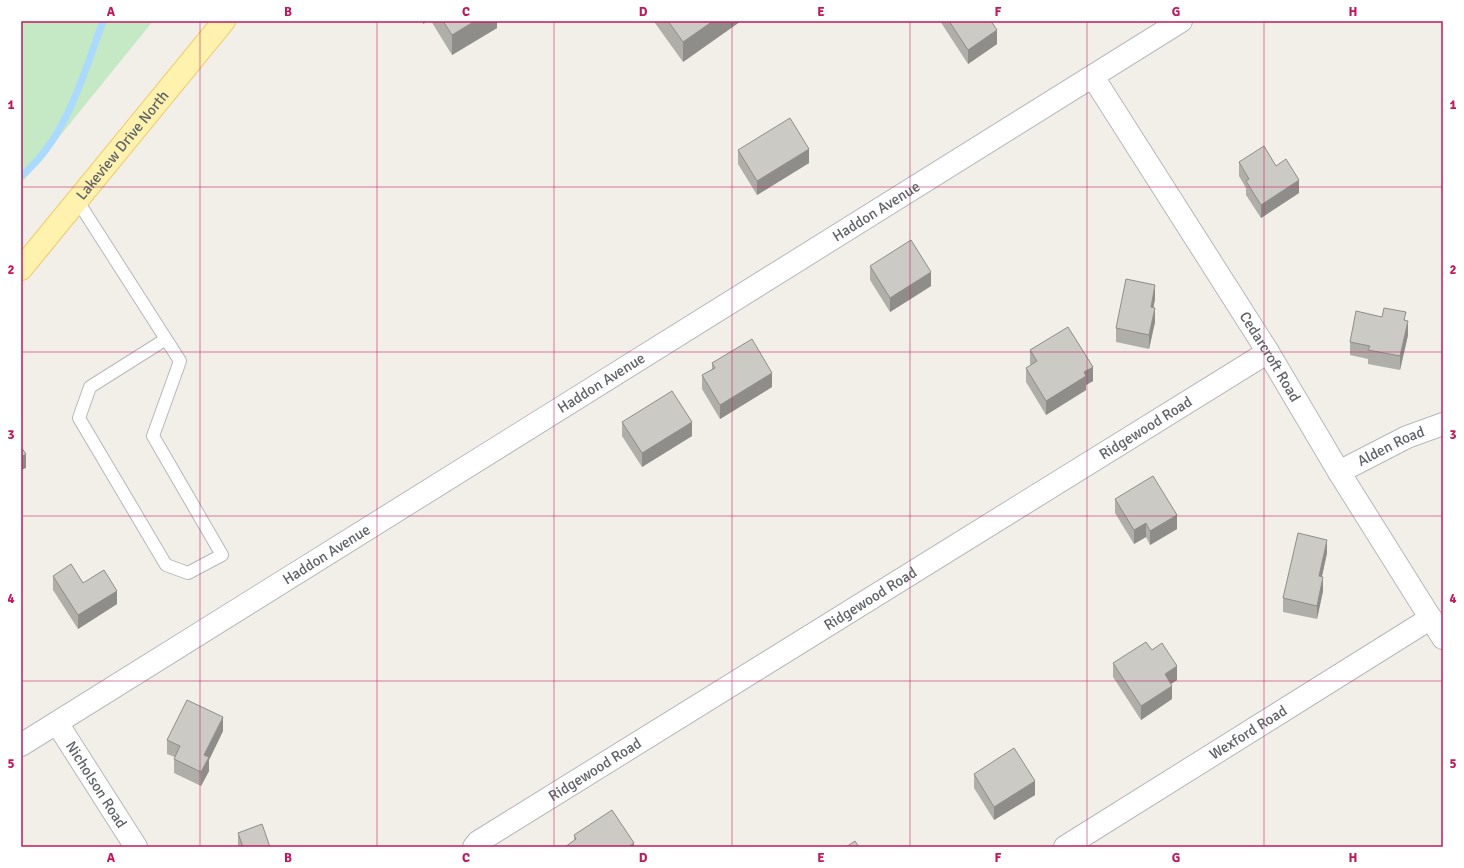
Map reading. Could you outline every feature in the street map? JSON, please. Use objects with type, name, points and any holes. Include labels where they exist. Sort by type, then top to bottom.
[{"type":"main road","name":"Lakeview Drive North","points":[[21,269],[224,21]]},
{"type":"street","name":"Haddon Avenue","points":[[21,745],[1181,21]]},
{"type":"street","name":"Cedarcroft Road","points":[[1093,77],[1268,352],[1339,472],[1443,638]]},
{"type":"street","name":"Ridgewood Road","points":[[474,847],[478,842],[1268,352]]},
{"type":"street","name":"Alden Road","points":[[1339,472],[1407,437],[1443,424]]},
{"type":"street","name":"Wexford Road","points":[[1065,847],[1430,618]]},
{"type":"street","name":"Nicholson Road","points":[[57,723],[136,847]]},
{"type":"lane","points":[[78,200],[180,360],[153,436],[222,555],[188,573],[166,565],[79,418],[90,387],[166,339]]},
{"type":"green space","points":[[21,21],[153,21],[21,184]]},
{"type":"building","points":[[443,21],[475,21],[452,35]]},
{"type":"building","points":[[668,21],[713,21],[683,42]]},
{"type":"building","points":[[949,21],[991,21],[997,30],[968,50]]},
{"type":"building","points":[[790,118],[809,149],[757,181],[738,150]]},
{"type":"building","points":[[1264,146],[1276,166],[1286,159],[1299,180],[1261,205],[1246,181],[1249,179],[1239,162]]},
{"type":"building","points":[[911,240],[931,272],[890,298],[870,266]]},
{"type":"building","points":[[1126,279],[1155,285],[1151,307],[1155,308],[1149,335],[1116,328]]},
{"type":"building","points":[[1384,308],[1406,312],[1404,320],[1408,321],[1400,356],[1368,350],[1370,346],[1350,342],[1356,311],[1382,317]]},
{"type":"building","points":[[1068,327],[1093,367],[1084,372],[1086,376],[1046,401],[1026,368],[1037,361],[1030,350]]},
{"type":"building","points":[[752,339],[772,373],[720,405],[702,375],[715,368],[712,363]]},
{"type":"building","points":[[672,391],[692,422],[642,453],[622,422]]},
{"type":"building","points":[[21,447],[26,454],[21,457]]},
{"type":"building","points":[[1153,476],[1177,515],[1150,531],[1146,523],[1134,530],[1115,499]]},
{"type":"building","points":[[1298,533],[1327,540],[1319,576],[1323,577],[1317,606],[1283,598]]},
{"type":"building","points":[[71,564],[83,583],[104,570],[117,591],[78,615],[53,576]]},
{"type":"building","points":[[1146,642],[1152,650],[1162,643],[1177,666],[1165,674],[1172,686],[1141,706],[1113,663]]},
{"type":"building","points":[[187,700],[223,717],[204,755],[209,757],[201,772],[174,759],[180,746],[167,740]]},
{"type":"building","points":[[1014,748],[1035,781],[994,807],[974,774]]},
{"type":"building","points":[[612,810],[634,843],[628,847],[565,847],[576,839],[574,835]]},
{"type":"building","points":[[262,824],[270,847],[243,847],[238,833]]},
{"type":"building","points":[[855,841],[859,847],[846,847]]},
{"type":"waterway","points":[[21,176],[37,161],[62,125],[81,83],[103,21]]}]
